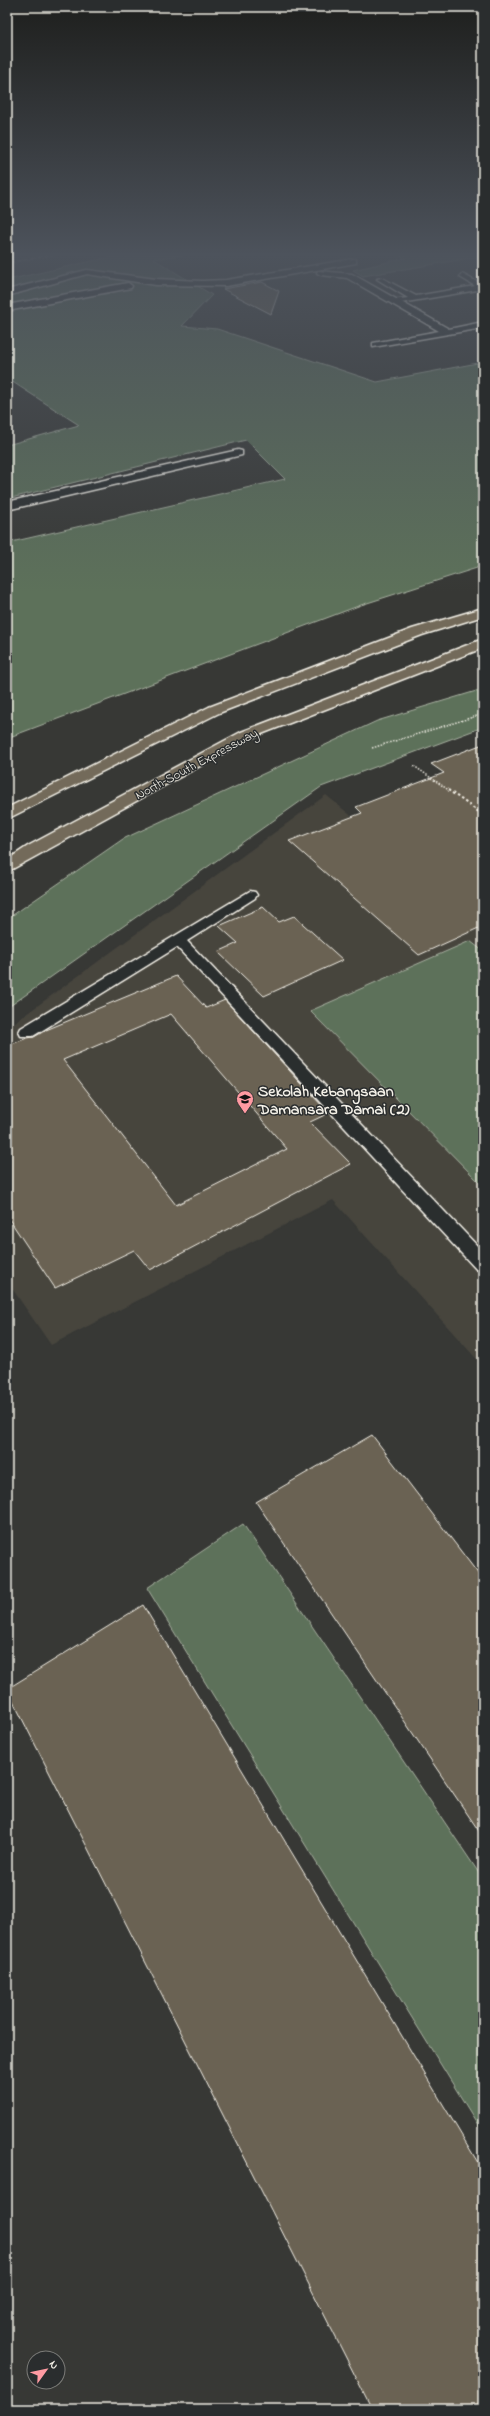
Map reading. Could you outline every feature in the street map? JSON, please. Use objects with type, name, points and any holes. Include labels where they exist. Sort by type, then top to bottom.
[{"type":"highway","points":[[7,814],[214,710],[417,632],[483,612]]},
{"type":"highway","name":"North–South Expressway","points":[[7,867],[34,850],[246,735],[445,656],[483,643]]},
{"type":"street","points":[[7,506],[238,453]]},
{"type":"lane","points":[[27,1032],[250,895]]},
{"type":"lane","points":[[178,940],[483,1264]]},
{"type":"path","points":[[372,748],[483,714]]},
{"type":"path","points":[[414,766],[483,815]]},
{"type":"shaded area","name":"Sekolah Kebangsaan Damansara Damai (2)","points":[[326,795],[483,925],[483,1366],[333,1200],[51,1345],[7,1281],[7,1028]]},
{"type":"green space","points":[[8,367],[331,367],[377,382],[458,367],[483,367],[483,566],[361,605],[7,738],[7,543],[285,479],[246,440],[7,499],[7,445],[79,425],[8,379]]},
{"type":"green space","points":[[483,689],[483,727],[321,787],[7,1008],[7,919],[123,839],[377,721]]},
{"type":"green space","points":[[470,941],[483,951],[483,1186],[310,1011]]},
{"type":"green space","points":[[243,1524],[483,1879],[483,2133],[147,1588]]},
{"type":"building","points":[[483,744],[483,926],[419,955],[289,841],[362,813],[356,807],[444,773],[431,764]]},
{"type":"building","points":[[263,907],[279,922],[294,916],[343,960],[264,996],[218,952],[238,943],[219,926]]},
{"type":"building","points":[[176,976],[206,1008],[225,1000],[329,1113],[310,1122],[351,1164],[150,1270],[134,1250],[55,1288],[7,1216],[7,1046],[27,1038],[34,1037],[46,1030]],"holes":[[[171,1014],[287,1149],[176,1205],[63,1060]]]},
{"type":"building","points":[[372,1435],[483,1580],[483,1837],[256,1502]]},
{"type":"building","points":[[143,1605],[483,2171],[483,2409],[372,2409],[7,1689]]},
{"type":"place","name":"Sekolah Kebangsaan Damansara Damai (2)","points":[[245,1114]]}]
